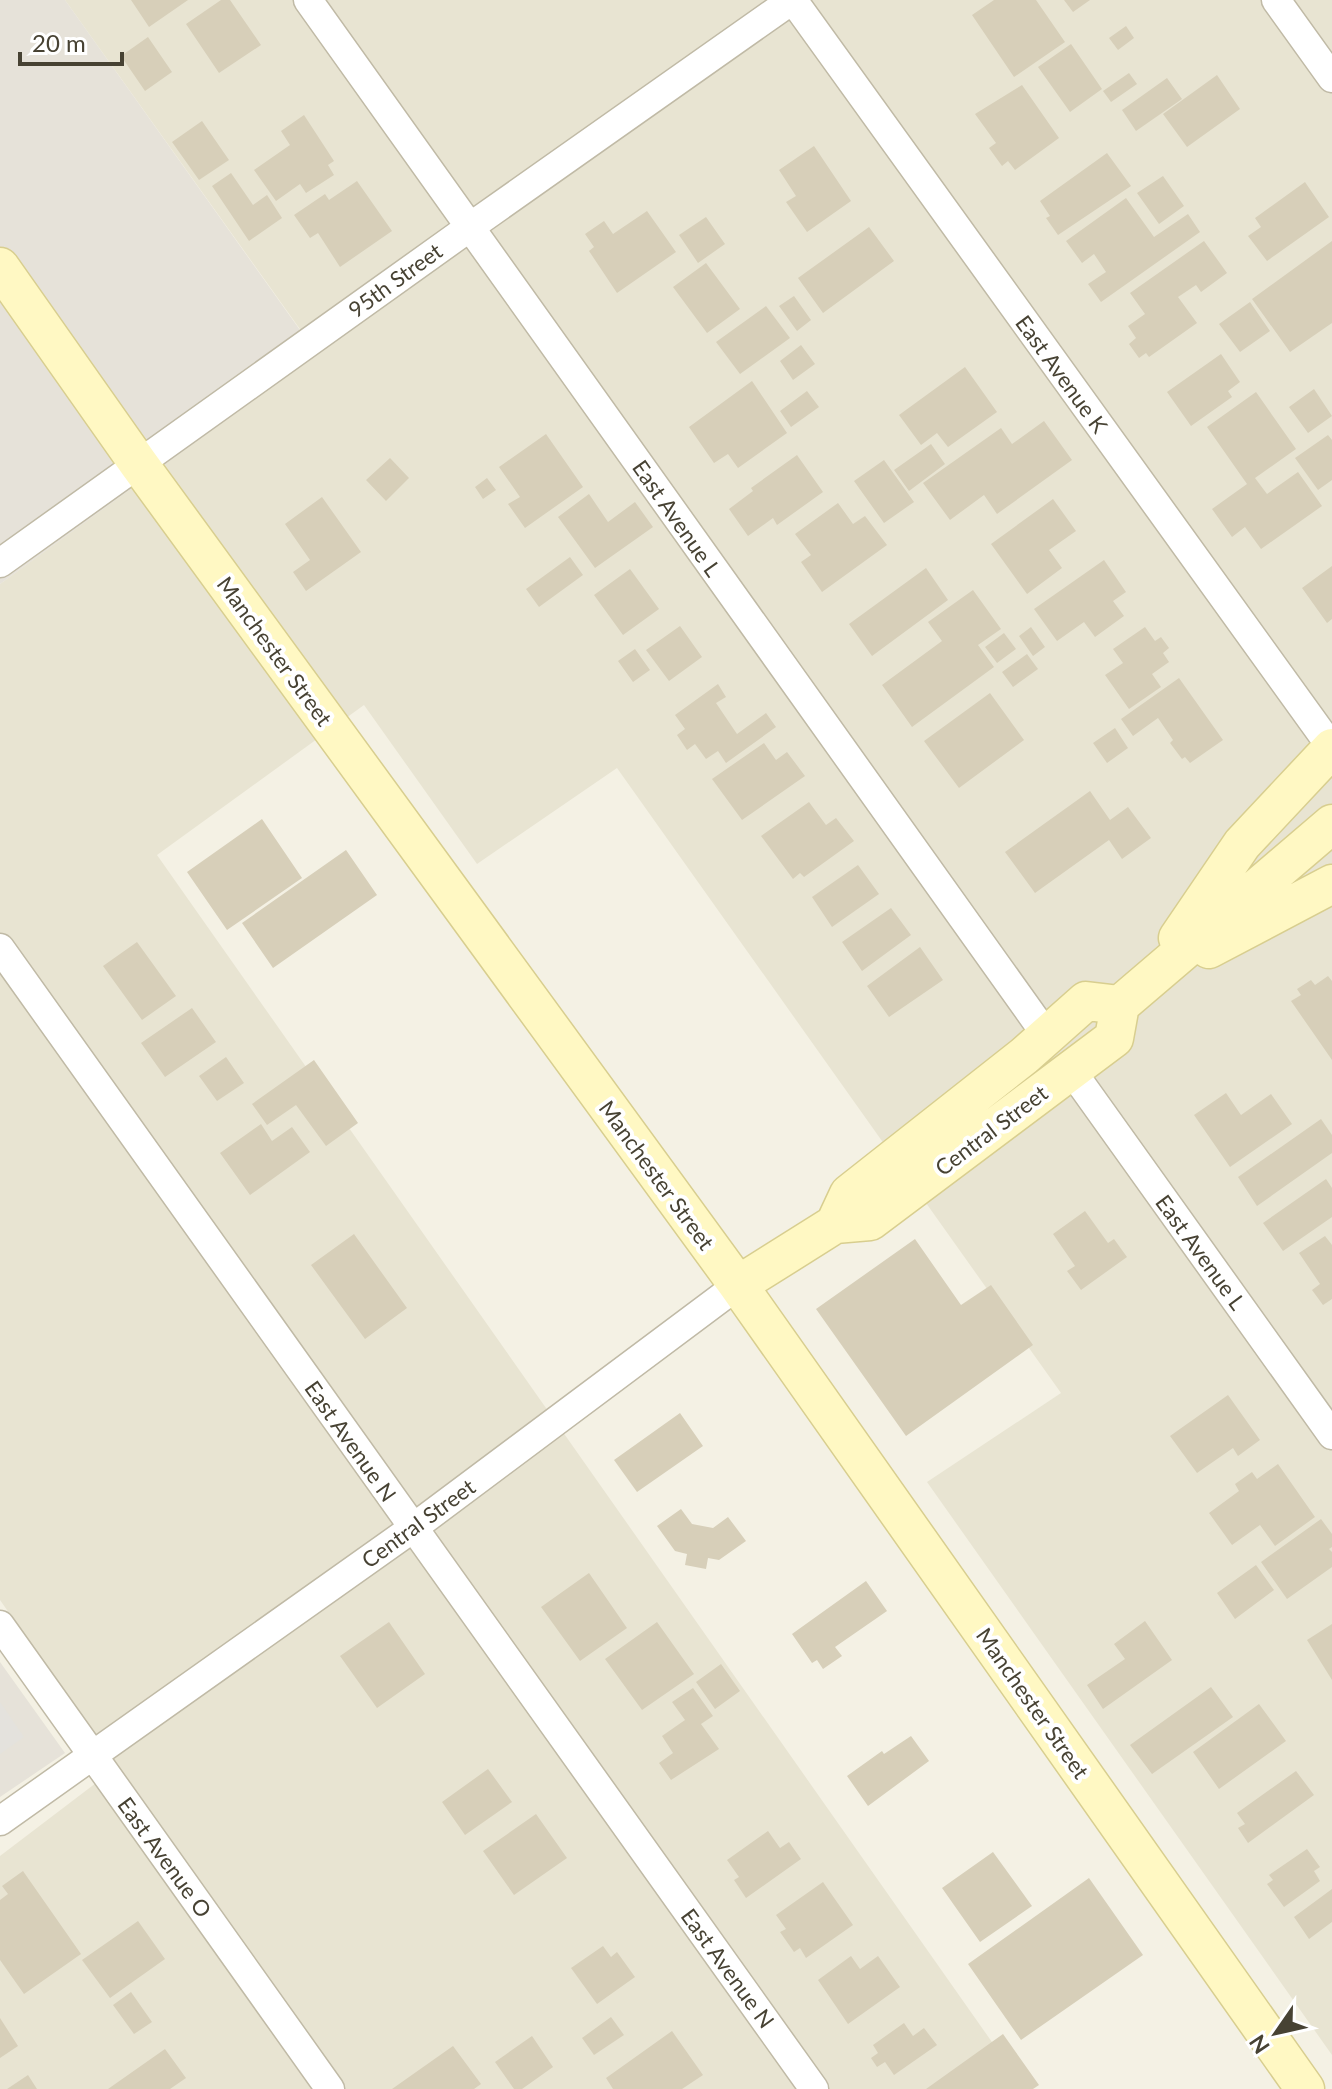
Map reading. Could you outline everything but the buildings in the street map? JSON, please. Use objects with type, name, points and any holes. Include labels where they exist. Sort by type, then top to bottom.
[{"type":"main road","name":"Manchester Street","points":[[0,267],[138,463],[738,1285],[1305,2089]]},
{"type":"main road","points":[[1149,980],[1242,844],[1332,748]]},
{"type":"main road","points":[[1120,1005],[1332,824]]},
{"type":"main road","points":[[1149,980],[1332,884]]},
{"type":"main road","name":"Central Street","points":[[738,1285],[835,1224],[870,1221],[1114,1038],[1120,1005],[1086,1001],[1047,1036],[849,1194],[835,1224]]},
{"type":"street","name":"East Avenue L","points":[[308,0],[1047,1036]]},
{"type":"street","name":"95th Street","points":[[0,563],[792,0]]},
{"type":"street","name":"East Avenue K","points":[[792,0],[1332,748]]},
{"type":"street","points":[[1276,0],[1332,78]]},
{"type":"street","name":"East Avenue N","points":[[0,948],[814,2089]]},
{"type":"street","name":"East Avenue L","points":[[1071,1070],[1332,1435]]},
{"type":"street","name":"Central Street","points":[[0,1821],[413,1528],[738,1285]]},
{"type":"street","name":"East Avenue O","points":[[0,1625],[330,2089]]},
{"type":"shaded area","points":[[0,0],[65,0],[317,354],[0,584]]},
{"type":"shaded area","points":[[65,0],[1332,0],[1332,2055],[927,1482],[1061,1393],[617,768],[477,864],[364,705],[157,855],[1025,2089],[0,2089],[0,1856],[117,1767],[0,1600],[0,584],[317,353]]},
{"type":"shaded area","points":[[0,1662],[65,1753],[0,1797]]},
{"type":"shaded area","points":[[0,1702],[24,1737],[0,1754]]}]
